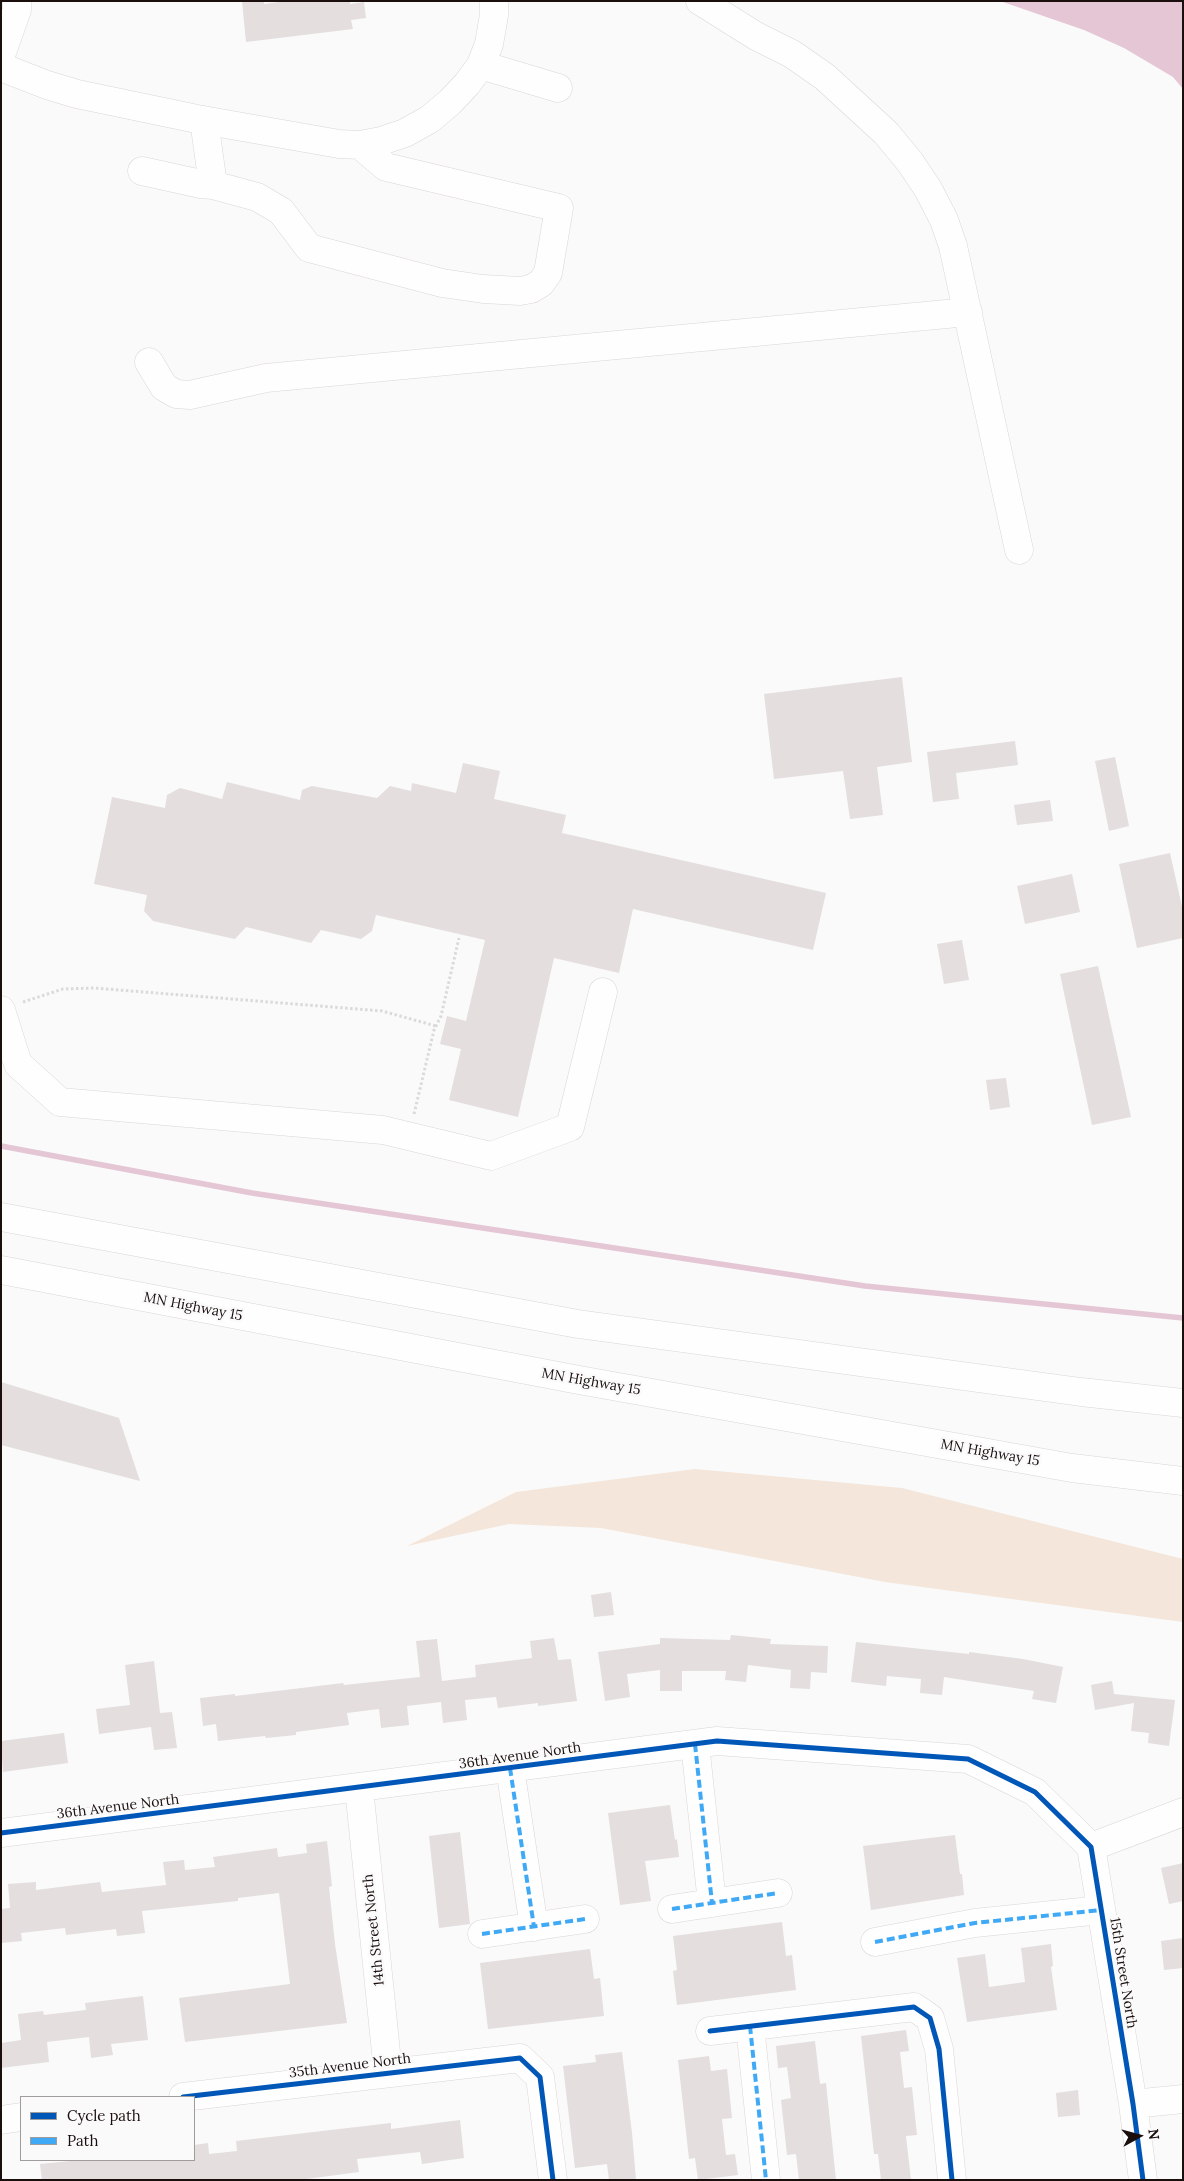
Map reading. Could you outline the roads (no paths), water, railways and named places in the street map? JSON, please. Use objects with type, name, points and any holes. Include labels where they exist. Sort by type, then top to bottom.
[{"type":"main road","points":[[1,55],[17,10],[17,1]]},
{"type":"main road","points":[[1,67],[77,94],[204,120],[339,144],[360,145],[381,141],[405,133],[430,119],[450,102],[481,65],[489,44],[494,15],[494,1]]},
{"type":"main road","points":[[700,1],[756,36],[792,54],[825,77],[886,133],[910,162],[928,189],[944,220],[953,246],[1019,550]]},
{"type":"main road","points":[[481,65],[558,88]]},
{"type":"main road","points":[[204,120],[212,185]]},
{"type":"main road","points":[[142,171],[212,185],[257,197],[281,210],[309,248],[442,283],[483,290],[520,291],[531,289],[541,283],[548,273],[559,208],[386,167],[360,145]]},
{"type":"main road","points":[[149,362],[164,387],[176,394],[190,395],[266,378],[968,312]]},
{"type":"main road","points":[[12,1006],[18,1064],[60,1102],[383,1130],[491,1156],[570,1127],[604,992]]},
{"type":"main road","points":[[1,1217],[578,1324],[1080,1392],[1183,1403]]},
{"type":"main road","name":"MN Highway 15","points":[[1,1270],[580,1380],[1072,1468],[1183,1481]]},
{"type":"main road","points":[[1,1284],[188,1306]]},
{"type":"main road","name":"36th Avenue North","points":[[1,1834],[717,1741],[968,1758],[1035,1792],[1091,1847]]},
{"type":"main road","points":[[694,1744],[712,1903]]},
{"type":"main road","points":[[510,1768],[534,1927]]},
{"type":"main road","name":"14th Street North","points":[[359,1788],[388,2072]]},
{"type":"main road","points":[[1091,1847],[1183,1812]]},
{"type":"main road","name":"15th Street North","points":[[1091,1847],[1134,2104],[1143,2180]]},
{"type":"main road","points":[[672,1909],[778,1893]]},
{"type":"main road","points":[[875,1942],[975,1923],[1101,1910]]},
{"type":"main road","points":[[482,1934],[585,1919]]},
{"type":"main road","points":[[710,2031],[914,2007],[930,2018],[939,2049],[952,2180]]},
{"type":"main road","points":[[750,2026],[766,2180]]},
{"type":"main road","name":"35th Avenue North","points":[[191,2096],[520,2058],[540,2077],[553,2180]]},
{"type":"main road","points":[[1134,2104],[1183,2098]]},
{"type":"main road","points":[[1,2120],[20,2117]]},
{"type":"waterway","points":[[1,1146],[252,1193],[865,1286],[1183,1318]]}]
